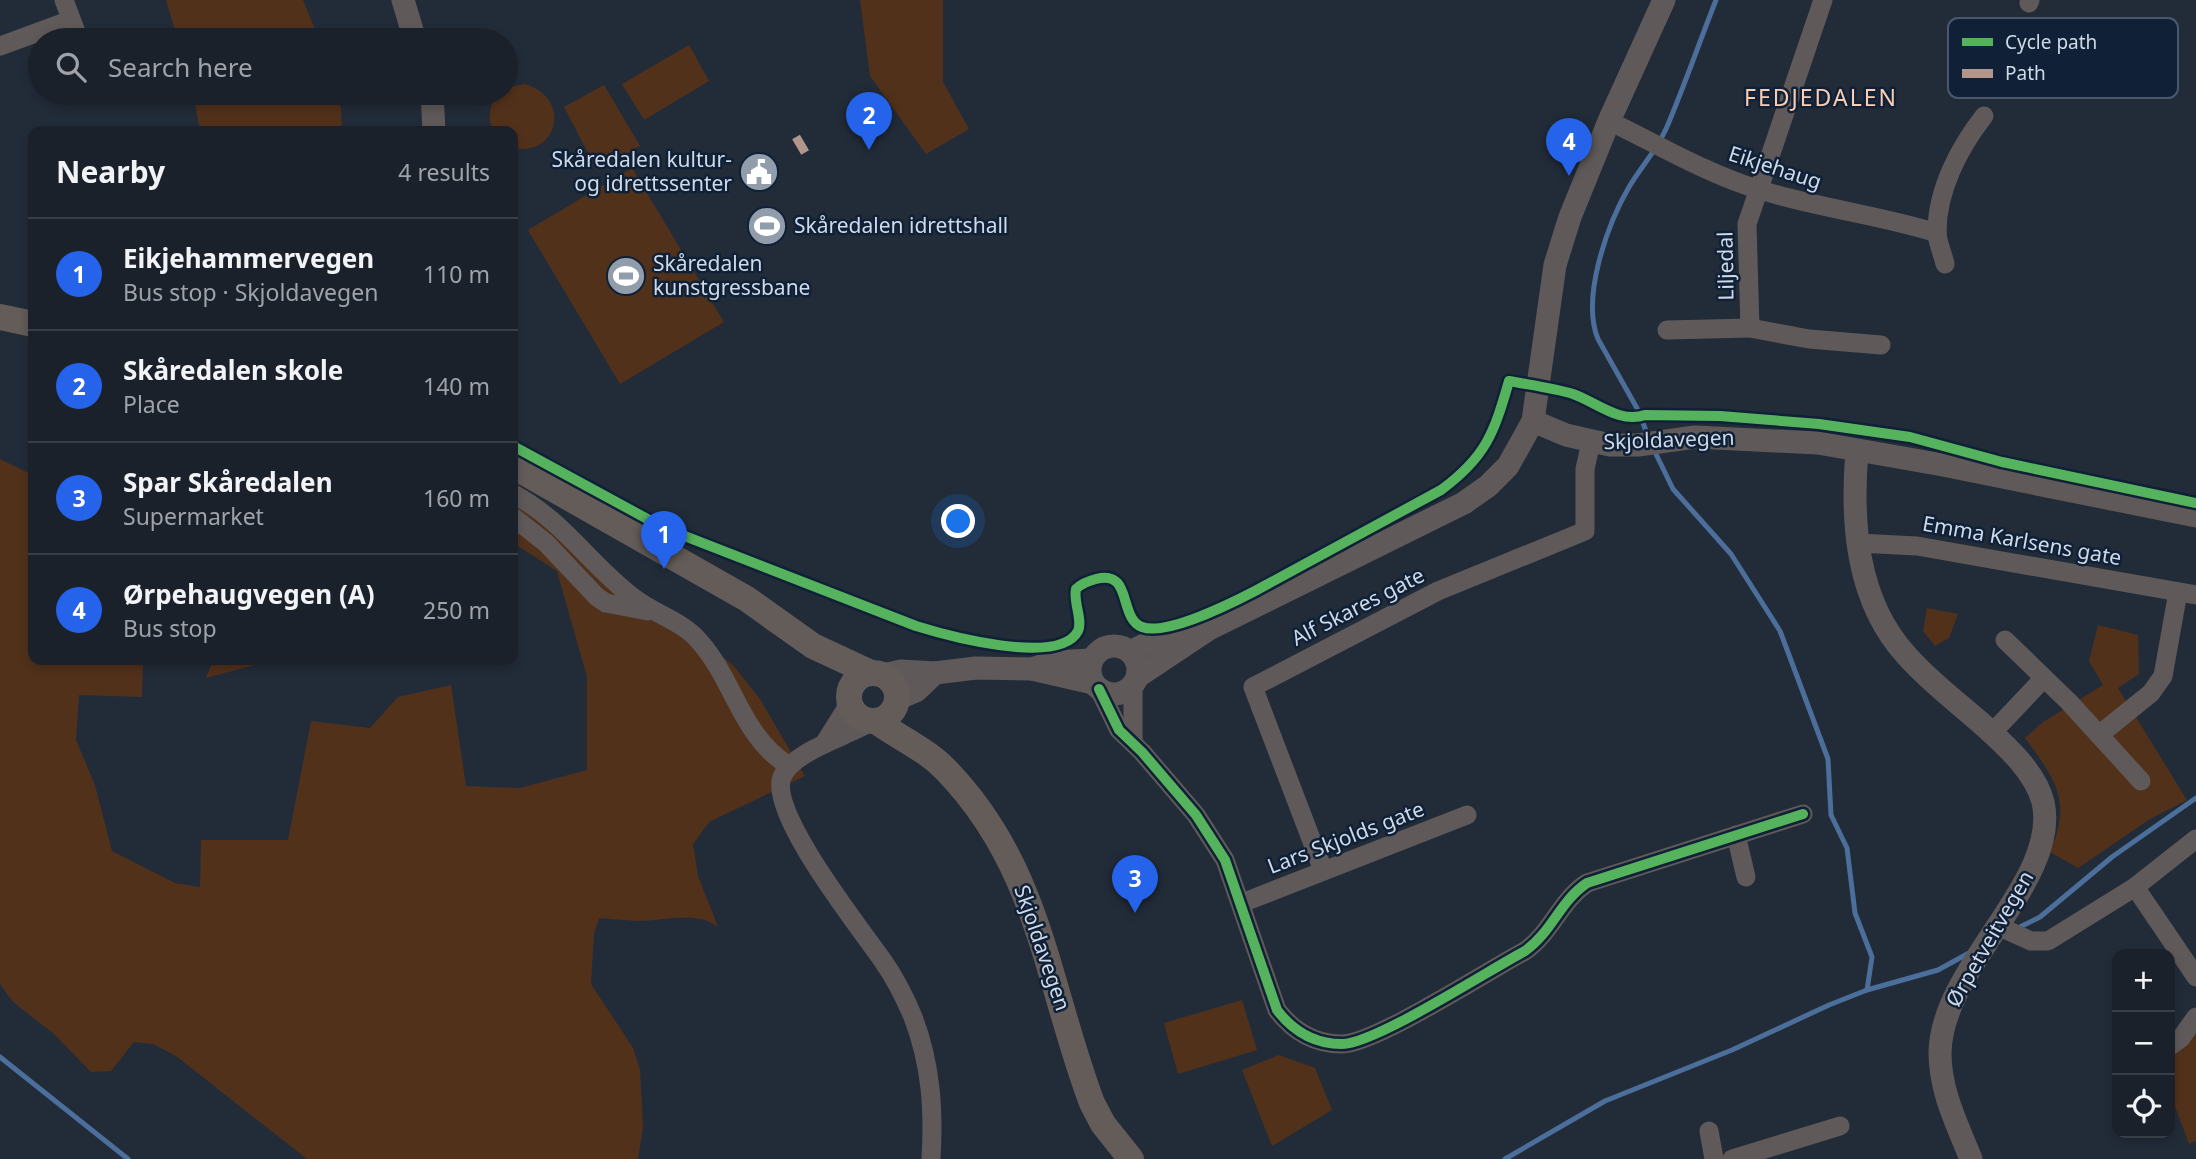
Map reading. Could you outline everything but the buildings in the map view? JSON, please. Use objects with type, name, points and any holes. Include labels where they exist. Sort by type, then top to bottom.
[{"type":"main road","points":[[0,317],[28,323]]},
{"type":"main road","points":[[518,469],[747,599],[813,646],[891,681],[897,702],[885,719],[874,721],[857,716],[849,699],[813,646]]},
{"type":"main road","points":[[849,699],[855,680],[877,674]]},
{"type":"main road","name":"Skjoldavegen","points":[[897,702],[908,715],[926,752]]},
{"type":"main road","name":"Skjoldavegen","points":[[874,721],[926,752],[946,771],[983,818],[1024,888],[1040,927],[1092,1103],[1103,1124],[1131,1159]]},
{"type":"street","points":[[64,0],[74,28]]},
{"type":"street","points":[[403,0],[411,28]]},
{"type":"street","points":[[877,674],[901,671],[935,673],[976,668],[1032,669],[1095,677],[1117,694],[1209,629],[1464,503],[1488,486],[1508,466],[1533,421],[1555,265],[1570,217],[1609,121],[1664,0]]},
{"type":"street","name":"Liljedal","points":[[1823,0],[1746,224],[1750,328],[1809,339],[1881,345]]},
{"type":"street","points":[[49,28],[71,20]]},
{"type":"street","points":[[0,46],[28,36]]},
{"type":"street","points":[[432,105],[433,126]]},
{"type":"street","points":[[1945,264],[1937,233],[1950,174],[1961,145],[1984,116]]},
{"type":"street","name":"Eikjehaug","points":[[1609,121],[1704,169],[1758,190],[1826,208],[1901,222],[1937,233]]},
{"type":"street","points":[[1667,330],[1750,328]]},
{"type":"street","name":"Skjoldavegen","points":[[1533,421],[1591,442],[1625,446],[1679,439],[1759,438],[1857,451],[2196,516]]},
{"type":"street","name":"Alf Skares gate","points":[[1323,870],[1253,687],[1438,591],[1585,531],[1585,469],[1591,442]]},
{"type":"street","name":"Ørpetveitvegen","points":[[1857,451],[1854,497],[1858,543],[1866,582],[1898,644],[1929,677],[1992,733],[2032,777],[2043,804],[2043,833],[2033,864],[1952,1001],[1943,1028],[1941,1076],[1948,1104],[1971,1159]]},
{"type":"street","points":[[518,497],[546,513],[611,579],[656,613],[700,640],[756,737],[772,756],[789,766]]},
{"type":"street","points":[[518,521],[546,542],[597,597],[606,603],[656,613]]},
{"type":"street","name":"Emma Karlsens gate","points":[[1858,543],[1917,546],[2187,594],[2163,676],[2151,693],[2099,735]]},
{"type":"street","points":[[1209,629],[1146,644],[1130,652],[1110,646],[1102,648],[1095,677],[1119,730],[1133,742],[1212,837],[1242,903],[1278,1010],[1289,1026],[1305,1036],[1343,1044],[1379,1032],[1525,951],[1539,941],[1568,898],[1587,884],[1803,814]]},
{"type":"street","points":[[2005,640],[2141,781]]},
{"type":"street","points":[[1130,652],[1138,666],[1133,742]]},
{"type":"street","points":[[897,702],[916,691],[935,673]]},
{"type":"street","points":[[1992,733],[2044,678]]},
{"type":"street","points":[[824,744],[849,699]]},
{"type":"street","points":[[874,721],[853,734],[824,744],[789,766],[782,778],[781,791],[796,831],[838,900],[885,963],[912,1015],[931,1083],[931,1159]]},
{"type":"street","name":"Lars Skjolds gate","points":[[1242,903],[1467,816]]},
{"type":"street","points":[[1736,835],[1746,877]]},
{"type":"street","points":[[1998,926],[2031,941],[2048,940],[2135,887],[2196,839]]},
{"type":"street","points":[[2135,887],[2196,977]]},
{"type":"street","points":[[2175,1042],[2196,1017]]},
{"type":"street","points":[[1732,1159],[1840,1126]]},
{"type":"street","points":[[1709,1131],[1714,1159]]},
{"type":"shaded area","points":[[166,0],[303,0],[314,28],[174,28]]},
{"type":"shaded area","points":[[860,0],[943,0],[943,82],[969,129],[926,154],[870,76]]},
{"type":"shaded area","points":[[689,45],[709,81],[644,120],[622,84]]},
{"type":"shaded area","points":[[524,84],[539,91],[549,100],[554,112],[554,124],[549,135],[541,143],[529,148],[518,148],[518,126],[492,126],[490,121],[492,105],[518,105],[518,85]]},
{"type":"shaded area","points":[[604,85],[640,146],[597,170],[564,107]]},
{"type":"shaded area","points":[[195,105],[341,105],[342,126],[199,126]]},
{"type":"shaded area","name":"Skåredalen kunstgressbane","points":[[632,168],[724,322],[620,384],[528,230]]},
{"type":"shaded area","points":[[0,459],[28,473],[28,665],[143,665],[142,697],[79,695],[76,740],[95,785],[112,851],[175,883],[200,887],[201,840],[288,840],[311,721],[370,728],[398,697],[451,685],[466,786],[520,788],[587,770],[587,677],[557,571],[518,546],[518,484],[534,497],[565,532],[733,665],[760,699],[805,776],[709,822],[693,844],[698,876],[718,927],[700,919],[690,918],[637,921],[599,918],[594,934],[591,984],[633,1048],[640,1069],[643,1127],[638,1159],[307,1159],[176,1056],[153,1044],[134,1042],[111,1071],[91,1072],[53,1033],[13,1002],[0,984]]},
{"type":"shaded area","points":[[1927,608],[1958,614],[1949,638],[1935,646],[1923,631]]},
{"type":"shaded area","points":[[2098,625],[2138,635],[2139,674],[2118,688],[2187,800],[2150,819],[2078,868],[2050,852],[2057,834],[2060,805],[2052,779],[2025,738],[2043,722],[2103,685],[2089,661]]},
{"type":"shaded area","points":[[211,665],[255,665],[206,678]]},
{"type":"shaded area","points":[[1242,1000],[1257,1050],[1178,1074],[1164,1023]]},
{"type":"shaded area","points":[[2196,1034],[2196,1141],[2189,1144],[2175,1106],[2175,1052]]},
{"type":"shaded area","points":[[1279,1055],[1315,1068],[1332,1110],[1272,1146],[1242,1070]]},
{"type":"waterway","points":[[1649,439],[1638,410],[1598,339],[1594,322],[1595,283],[1612,221],[1629,187],[1666,129],[1716,0]]},
{"type":"waterway","points":[[1653,448],[1673,489],[1731,554],[1780,631],[1828,759],[1831,815],[1847,848],[1855,913],[1872,957],[1867,990]]},
{"type":"waterway","points":[[2018,928],[2040,917],[2112,857],[2196,798]]},
{"type":"waterway","points":[[1505,1159],[1605,1101],[1732,1050],[1829,1005],[1867,990],[1938,970],[1969,953]]},
{"type":"waterway","points":[[0,1057],[128,1159]]},
{"type":"marked path","points":[[796,137],[806,154]]},
{"type":"cycle path","points":[[518,449],[664,528],[916,626],[975,641],[1026,648],[1049,647],[1067,641],[1078,631],[1076,589],[1088,581],[1108,578],[1115,581],[1135,622],[1142,627],[1153,629],[1167,627],[1199,617],[1245,596],[1441,490],[1468,466],[1486,443],[1509,381],[1573,394],[1626,417],[1720,416],[1819,424],[1910,437],[2002,462],[2196,503]]},
{"type":"cycle path","points":[[1099,689],[1119,730],[1142,752],[1196,815],[1225,860],[1277,1010],[1297,1030],[1322,1042],[1342,1044],[1379,1032],[1405,1020],[1525,951],[1587,883],[1803,814]]},
{"type":"place","name":"Skåredalen skole","points":[[869,150]]},
{"type":"place","name":"Skåredalen kultur- og idrettssenter","points":[[759,172]]},
{"type":"place","name":"Ørpehaugvegen (A)","points":[[1569,176]]},
{"type":"place","name":"Skåredalen idrettshall","points":[[767,226]]},
{"type":"place","name":"Skåredalen kunstgressbane","points":[[626,276]]},
{"type":"place","name":"Eikjehammervegen","points":[[664,569]]},
{"type":"place","name":"Spar Skåredalen","points":[[1135,913]]},
{"type":"district","name":"FEDJEDALEN","points":[[1821,98]]}]
